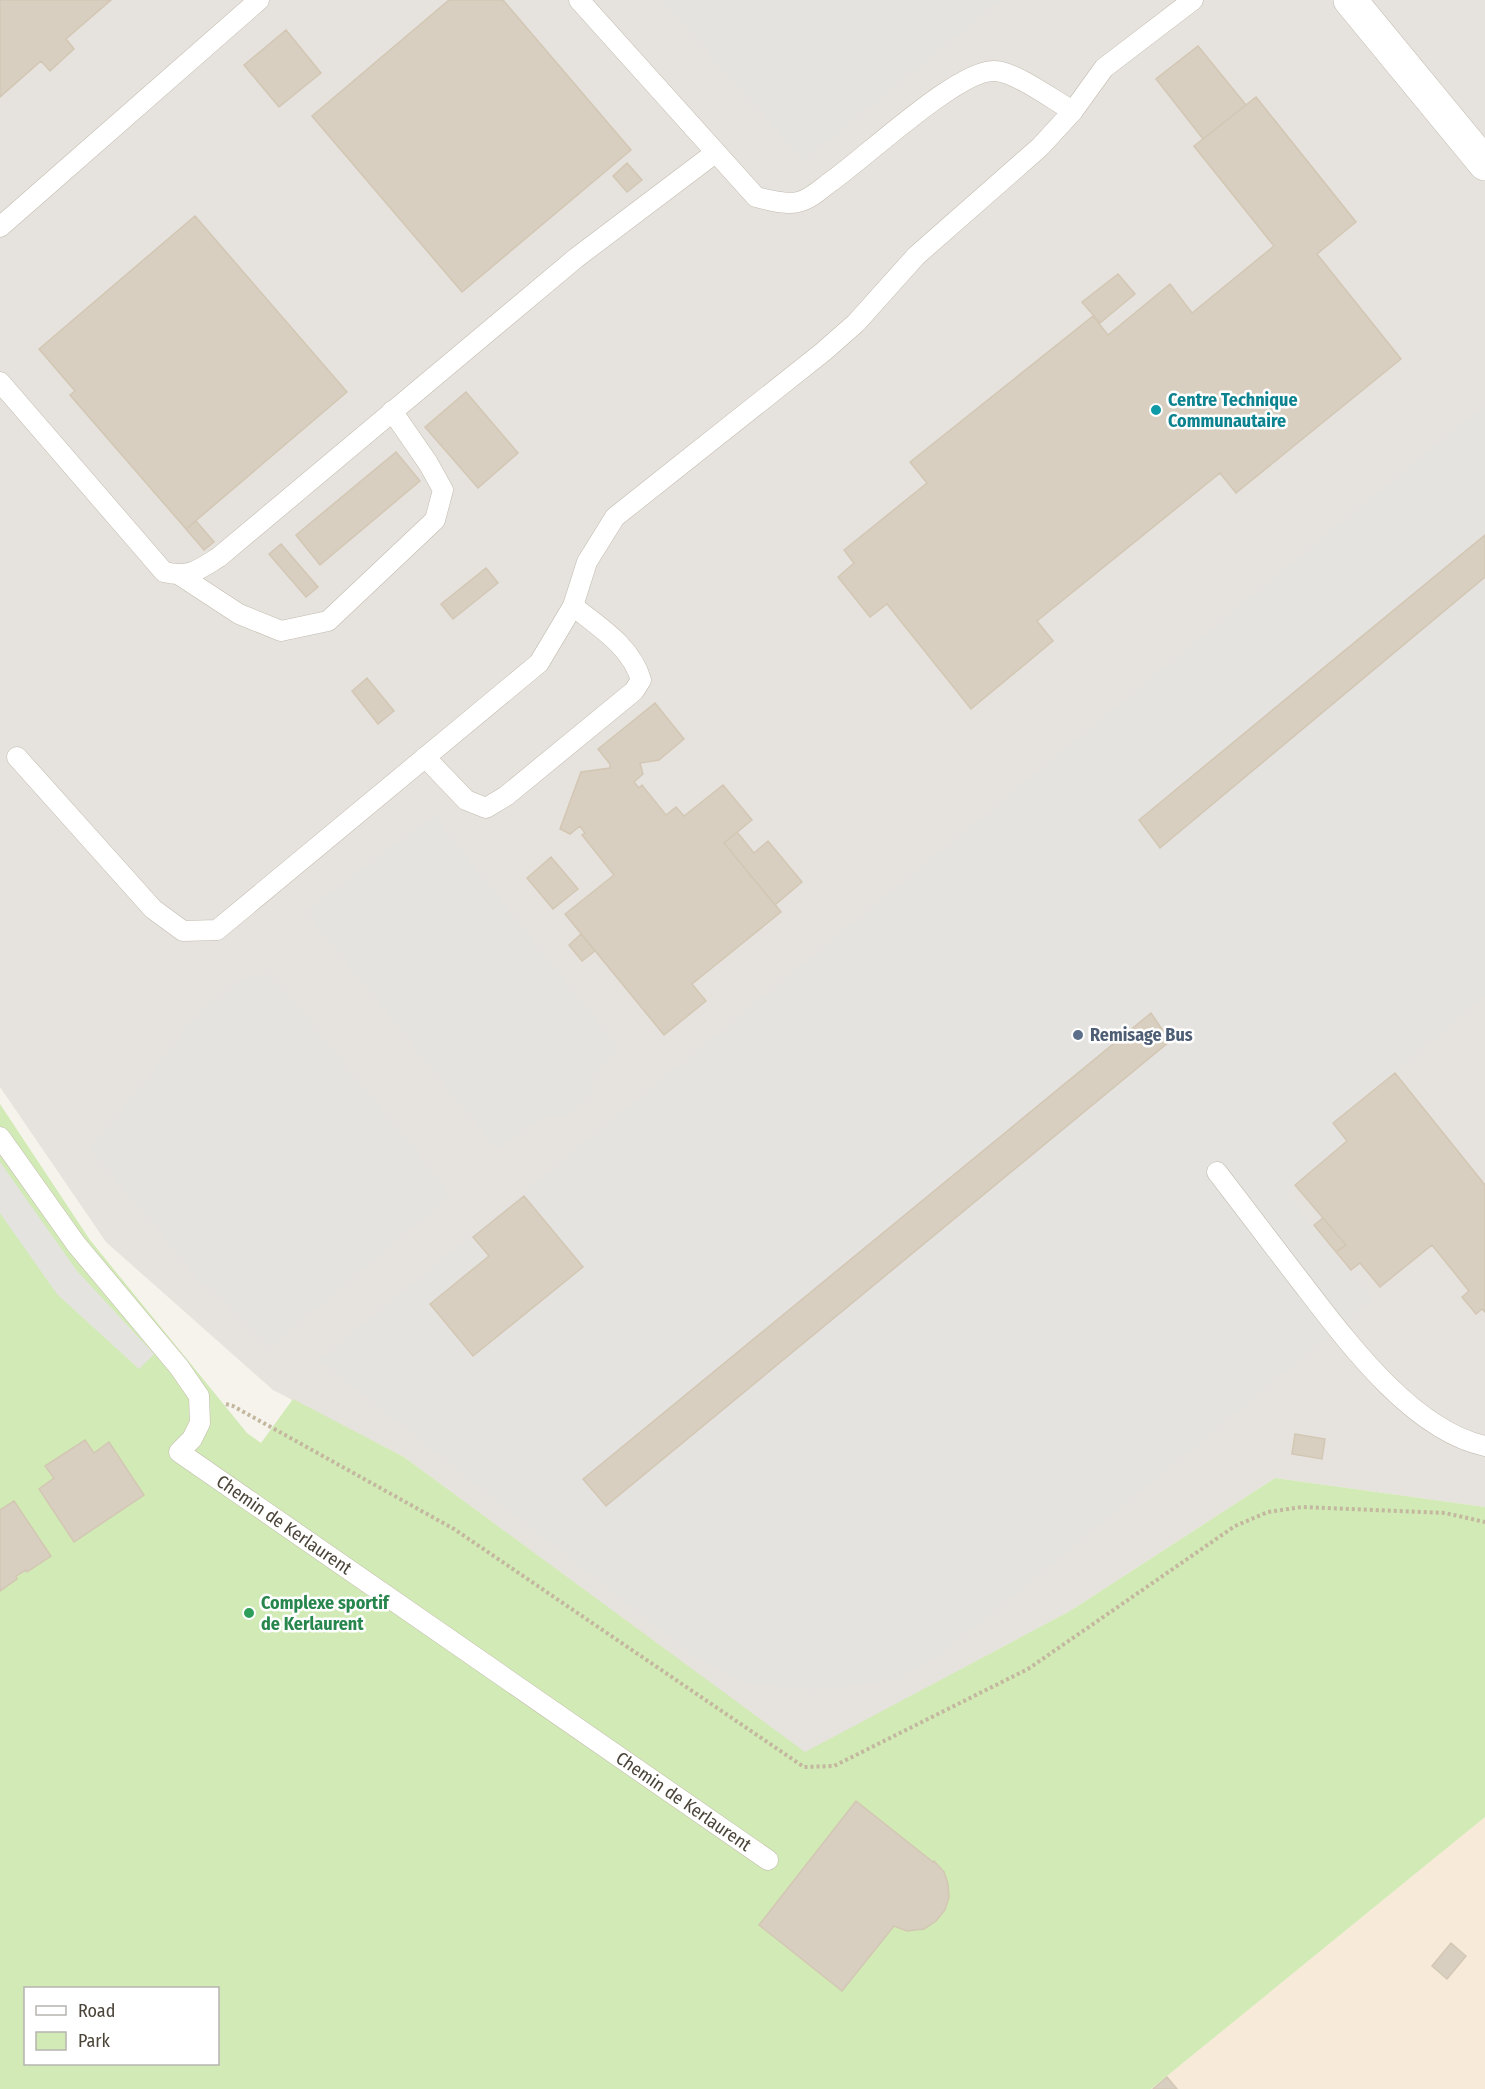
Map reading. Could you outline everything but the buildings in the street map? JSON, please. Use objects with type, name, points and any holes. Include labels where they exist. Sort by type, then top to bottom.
[{"type":"street","points":[[1350,0],[1485,164]]},
{"type":"lane","points":[[0,227],[259,0]]},
{"type":"lane","points":[[579,0],[756,197],[779,202],[798,202],[813,194],[845,172],[945,91],[977,74],[994,70],[1013,76],[1072,111]]},
{"type":"lane","points":[[17,757],[153,909],[183,931],[217,930],[539,663],[573,606],[587,562],[615,516],[823,352],[856,323],[916,256],[1040,147],[1072,111],[1104,68],[1193,0]]},
{"type":"lane","points":[[181,576],[219,557],[576,258],[715,153]]},
{"type":"lane","points":[[0,382],[164,572],[181,576],[239,614],[281,631],[328,621],[435,520],[444,490],[392,411]]},
{"type":"lane","points":[[425,757],[466,800],[486,808],[506,796],[634,691],[641,680],[638,668],[625,648],[573,606]]},
{"type":"lane","points":[[0,1137],[76,1244],[178,1367],[199,1396]]},
{"type":"lane","points":[[1217,1172],[1355,1352],[1416,1410],[1465,1442],[1485,1446]]},
{"type":"lane","name":"Chemin de Kerlaurent","points":[[199,1396],[200,1423],[192,1439],[179,1452],[768,1860]]},
{"type":"path","points":[[199,1396],[234,1406],[454,1529],[804,1767],[834,1766],[1028,1669],[1235,1526],[1268,1512],[1302,1507],[1445,1513],[1485,1522]]},
{"type":"shaded area","points":[[0,0],[1485,0],[1485,1507],[1275,1478],[1070,1611],[805,1753],[404,1457],[273,1390],[106,1242],[0,1087]]},
{"type":"shaded area","points":[[662,0],[1001,0],[804,160]]},
{"type":"shaded area","name":"Remisage Bus","points":[[1485,405],[1485,996],[1334,1123],[1347,1141],[1285,1193],[1374,1299],[1018,1592],[933,1659],[897,1680],[814,1690],[747,1684],[694,1656],[319,1360]]},
{"type":"shaded area","points":[[434,816],[619,1049],[594,1074],[589,1099],[562,1118],[543,1117],[497,1149],[305,911]]},
{"type":"shaded area","points":[[269,973],[447,1189],[446,1199],[269,1348],[190,1270],[90,1150],[187,1028],[237,980]]},
{"type":"shaded area","points":[[0,1162],[77,1271],[154,1354],[139,1369],[57,1294],[0,1213]]},
{"type":"shaded area","points":[[1485,1817],[1485,2089],[1151,2089]]},
{"type":"green space","name":"Complexe sportif de Kerlaurent","points":[[0,1104],[90,1240],[247,1433],[261,1443],[293,1399],[404,1457],[805,1752],[1070,1611],[1275,1478],[1485,1507],[1485,1817],[1151,2089],[0,2089]]},
{"type":"place","name":"Centre Technique Communautaire","points":[[1156,410]]},
{"type":"place","name":"Remisage Bus","points":[[1078,1035]]},
{"type":"place","name":"Complexe sportif de Kerlaurent","points":[[249,1613]]}]
